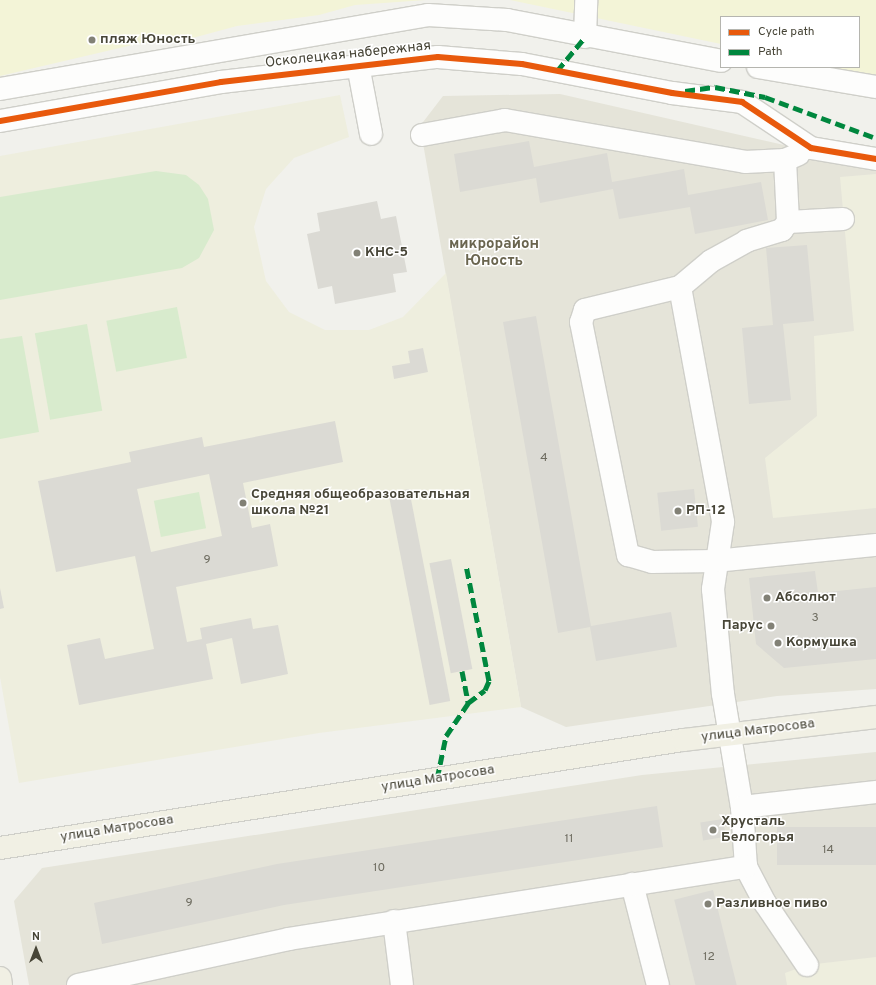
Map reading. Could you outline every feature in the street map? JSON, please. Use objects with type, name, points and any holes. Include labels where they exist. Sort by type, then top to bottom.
[{"type":"main road","name":"улица Матросова","points":[[0,848],[730,734],[876,717]]},
{"type":"main road","points":[[0,978],[1,985]]},
{"type":"street","points":[[585,37],[586,0]]},
{"type":"street","points":[[0,89],[428,15],[507,20],[585,37],[720,61]]},
{"type":"street","name":"Осколецкая набережная","points":[[0,121],[221,82],[358,65],[438,57],[522,64],[672,93],[742,102],[811,148],[876,159]]},
{"type":"street","points":[[358,65],[371,134]]},
{"type":"street","points":[[764,68],[876,87]]},
{"type":"street","points":[[422,135],[505,120],[745,162],[785,160],[811,148]]},
{"type":"street","points":[[785,160],[788,222],[782,230],[747,240],[711,261],[680,287],[585,310],[581,322],[583,341],[628,555],[652,562],[715,561],[876,544]]},
{"type":"street","points":[[788,222],[844,219]]},
{"type":"street","points":[[680,287],[723,522],[715,561],[713,589],[722,694],[742,807],[746,867],[765,903],[807,965]]},
{"type":"street","points":[[742,807],[876,792]]},
{"type":"street","points":[[78,985],[290,939],[394,921],[746,867]]},
{"type":"street","points":[[632,884],[658,985]]},
{"type":"street","points":[[394,921],[402,985]]},
{"type":"shaded area","name":"микрорайон Юность","points":[[560,94],[876,166],[876,689],[777,696],[566,727],[521,707],[420,126],[443,96]]},
{"type":"shaded area","name":"Средняя общеобразовательная школа №21","points":[[340,95],[349,137],[294,158],[266,189],[254,227],[266,281],[289,312],[325,330],[369,330],[403,317],[446,273],[521,707],[319,733],[19,783],[0,677],[0,156]]},
{"type":"shaded area","points":[[156,171],[186,175],[199,185],[208,199],[214,230],[199,258],[182,268],[0,300],[0,197]]},
{"type":"shaded area","points":[[876,174],[876,508],[773,518],[765,458],[817,416],[814,336],[854,331],[840,177]]},
{"type":"shaded area","points":[[177,307],[187,358],[116,372],[106,321]]},
{"type":"shaded area","points":[[87,324],[102,411],[50,420],[35,333]]},
{"type":"shaded area","points":[[22,336],[39,432],[0,439],[0,339]]},
{"type":"shaded area","points":[[199,492],[206,528],[161,537],[154,501]]},
{"type":"shaded area","points":[[876,752],[876,985],[29,985],[14,901],[42,868],[642,775]]},
{"type":"shaded area","points":[[876,957],[876,985],[787,985],[785,973],[807,965]]},
{"type":"sand","name":"пляж Юность","points":[[0,0],[426,0],[355,5],[319,15],[237,26],[174,43],[141,43],[0,76]]},
{"type":"sand","points":[[510,0],[876,0],[876,78],[831,68],[860,68],[860,16],[720,16],[720,44]]},
{"type":"building","points":[[529,141],[534,167],[607,153],[612,182],[684,169],[688,195],[761,182],[768,220],[695,234],[690,207],[619,219],[613,189],[540,203],[536,178],[460,192],[454,154]]},
{"type":"building","name":"КНС-5","points":[[377,201],[381,219],[396,216],[407,272],[393,274],[396,292],[335,304],[332,286],[318,289],[307,234],[320,231],[317,213]]},
{"type":"building","points":[[807,245],[814,321],[783,324],[791,400],[749,404],[742,328],[773,325],[766,248]]},
{"type":"building","points":[[536,316],[591,626],[671,612],[677,647],[596,661],[590,627],[558,633],[503,322]]},
{"type":"building","points":[[423,348],[428,372],[394,379],[392,366],[410,363],[408,351]]},
{"type":"building","points":[[335,421],[343,462],[243,483],[252,528],[270,524],[278,566],[176,587],[187,642],[202,639],[200,628],[251,618],[253,629],[278,625],[288,674],[241,684],[232,638],[206,644],[213,679],[79,705],[67,645],[100,638],[105,659],[154,649],[135,556],[56,572],[38,481],[131,462],[129,452],[202,437],[204,447]],"holes":[[[209,474],[222,536],[151,552],[137,489]]]},
{"type":"building","points":[[409,489],[450,701],[430,705],[388,493]]},
{"type":"building","name":"РП-12","points":[[694,489],[698,527],[661,531],[657,493]]},
{"type":"building","points":[[451,559],[472,669],[451,673],[429,563]]},
{"type":"building","points":[[815,571],[818,593],[876,587],[876,659],[784,668],[756,644],[749,578]]},
{"type":"building","points":[[0,588],[4,608],[0,609]]},
{"type":"building","points":[[657,806],[663,847],[284,905],[102,944],[94,903],[277,864]]},
{"type":"building","name":"Хрусталь Белогорья","points":[[723,819],[726,837],[703,840],[700,823]]},
{"type":"building","points":[[777,827],[876,827],[876,865],[777,865]]},
{"type":"building","points":[[713,890],[737,985],[695,985],[674,900]]},
{"type":"marked path","points":[[557,71],[585,37]]},
{"type":"marked path","points":[[685,91],[715,87],[765,97],[876,138]]},
{"type":"marked path","points":[[437,779],[446,736],[468,703],[485,690],[489,681],[466,565]]},
{"type":"marked path","points":[[462,671],[468,703]]},
{"type":"cycle path","points":[[0,121],[221,82],[438,57],[522,64],[672,93],[742,102],[811,148],[876,159]]},
{"type":"place","name":"пляж Юность","points":[[92,40]]},
{"type":"place","name":"КНС-5","points":[[357,253]]},
{"type":"place","name":"Средняя общеобразовательная школа №21","points":[[243,503]]},
{"type":"place","name":"РП-12","points":[[678,511]]},
{"type":"place","name":"Абсолют","points":[[767,598]]},
{"type":"place","name":"Парус","points":[[771,626]]},
{"type":"place","name":"Кормушка","points":[[778,643]]},
{"type":"place","name":"Хрусталь Белогорья","points":[[713,830]]},
{"type":"place","name":"Разливное пиво","points":[[708,904]]},
{"type":"district","name":"микрорайон Юность","points":[[494,252]]}]
